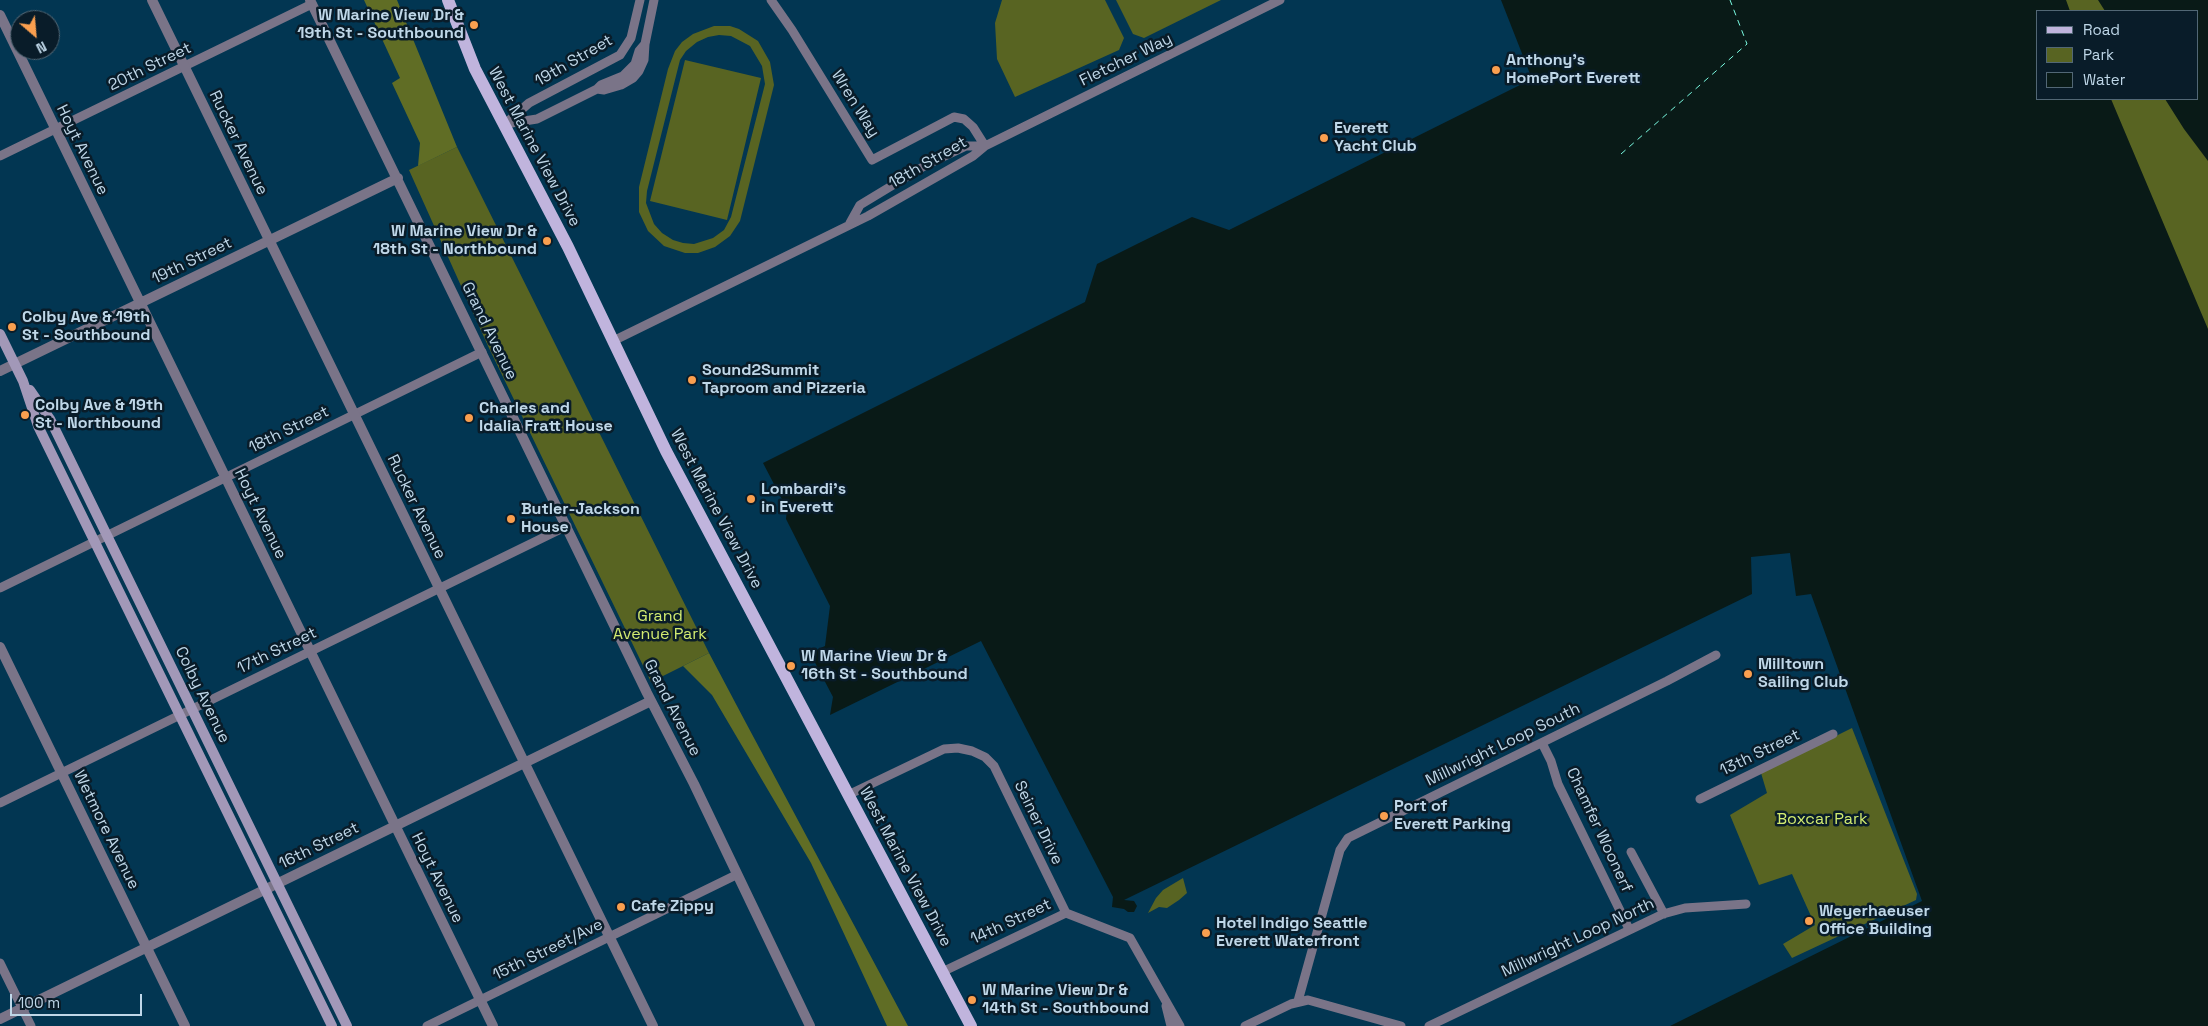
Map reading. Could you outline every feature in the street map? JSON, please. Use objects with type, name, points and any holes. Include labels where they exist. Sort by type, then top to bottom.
[{"type":"main road","name":"West Marine View Drive","points":[[448,0],[475,69],[568,247],[666,450],[970,1026]]},
{"type":"main road","name":"Colby Avenue","points":[[0,334],[23,381],[38,426],[332,1026]]},
{"type":"main road","name":"Colby Avenue","points":[[23,381],[50,419],[347,1026]]},
{"type":"street","name":"Rucker Avenue","points":[[152,0],[653,1026]]},
{"type":"street","name":"19th Street","points":[[504,124],[529,104],[620,55],[631,38],[640,0]]},
{"type":"street","name":"19th Street","points":[[504,124],[537,119],[597,89],[604,90],[633,78],[644,60],[645,44],[654,0]]},
{"type":"street","name":"Wren Way","points":[[771,0],[792,30],[872,160],[954,117],[964,119],[973,127],[985,146]]},
{"type":"street","name":"Fletcher Way","points":[[985,146],[1280,0]]},
{"type":"street","name":"20th Street","points":[[0,156],[185,67],[311,2]]},
{"type":"street","name":"Grand Avenue","points":[[311,2],[651,701],[694,784],[810,1026]]},
{"type":"street","name":"Hoyt Avenue","points":[[0,15],[493,1026]]},
{"type":"street","name":"18th Street","points":[[850,223],[860,206],[926,165],[966,146],[985,146]]},
{"type":"street","name":"18th Street","points":[[612,340],[850,223],[868,216],[973,156],[985,146]]},
{"type":"street","name":"19th Street","points":[[0,371],[398,178]]},
{"type":"street","name":"18th Street","points":[[0,588],[482,352]]},
{"type":"street","name":"17th Street","points":[[0,803],[567,526]]},
{"type":"street","name":"Wetmore Avenue","points":[[0,648],[184,1026]]},
{"type":"street","name":"Millwright Loop South","points":[[1298,1001],[1341,847],[1348,838],[1716,655]]},
{"type":"street","name":"16th Street","points":[[0,1019],[651,701]]},
{"type":"street","name":"13th Street","points":[[1700,799],[1833,734]]},
{"type":"street","name":"Chamfer Woonerf","points":[[1542,743],[1551,761],[1558,784],[1629,929]]},
{"type":"street","name":"Seiner Drive","points":[[848,795],[944,749],[958,748],[972,751],[985,757],[994,766],[1066,913]]},
{"type":"street","points":[[1630,852],[1664,914]]},
{"type":"street","name":"15th Street/Ave","points":[[427,1026],[736,875]]},
{"type":"street","name":"Millwright Loop North","points":[[1429,1026],[1629,929],[1664,914],[1685,908],[1746,904]]},
{"type":"street","points":[[1066,913],[1130,938],[1180,1026]]},
{"type":"street","name":"14th Street","points":[[942,972],[1066,913]]},
{"type":"street","points":[[0,963],[31,1026]]},
{"type":"street","points":[[1164,999],[1171,1026]]},
{"type":"street","points":[[1245,1026],[1298,1001],[1317,1001],[1402,1026]]},
{"type":"green space","points":[[364,0],[397,0],[457,147],[418,166],[420,143],[392,83],[400,78]]},
{"type":"green space","points":[[1002,0],[1105,0],[1124,38],[1119,50],[1015,97],[997,59],[995,23]]},
{"type":"green space","points":[[1116,0],[1221,0],[1144,38],[1133,34]]},
{"type":"green space","points":[[1962,0],[2208,0],[2208,563]]},
{"type":"green space","points":[[714,26],[730,26],[739,29],[758,41],[770,62],[774,85],[740,221],[730,236],[715,247],[698,253],[685,253],[664,246],[648,231],[639,212],[639,187],[668,69],[675,51],[682,42],[693,34]],"holes":[[[719,35],[731,36],[750,46],[762,66],[765,84],[731,217],[724,230],[713,238],[694,244],[683,243],[673,240],[662,233],[654,224],[646,203],[647,191],[680,60],[686,51],[697,42]]]},
{"type":"green space","points":[[685,60],[761,78],[727,220],[650,201]]},
{"type":"green space","name":"Grand Avenue Park","points":[[457,147],[709,653],[651,682],[488,346],[409,170]]},
{"type":"green space","points":[[709,653],[908,1026],[887,1026],[811,863],[712,695],[683,666]]},
{"type":"green space","name":"Boxcar Park","points":[[1852,728],[1917,894],[1916,900],[1792,958],[1783,944],[1815,925],[1792,874],[1759,885],[1730,815],[1767,793],[1761,773]]},
{"type":"green space","points":[[1183,878],[1187,893],[1167,908],[1159,907],[1148,913],[1163,890]]},
{"type":"water","points":[[1501,0],[2066,0],[2070,10],[2036,10],[2036,100],[2111,100],[2208,329],[2208,1026],[1670,1026],[1922,901],[1811,594],[1796,596],[1790,553],[1751,557],[1752,594],[1124,900],[1134,901],[1137,906],[1134,912],[1112,907],[1113,897],[981,641],[830,715],[833,697],[810,653],[825,646],[830,606],[786,519],[787,509],[763,463],[1085,302],[1097,264],[1139,243],[1192,217],[1229,230],[1532,79]]},
{"type":"water","points":[[2098,0],[2208,0],[2208,161],[2166,100],[2198,100],[2198,10],[2104,10]]},
{"type":"ferry route","points":[[1621,154],[1747,44],[1730,0]]},
{"type":"place","name":"W Marine View Dr & 19th St - Southbound","points":[[474,25]]},
{"type":"place","name":"Anthony's HomePort Everett","points":[[1496,70]]},
{"type":"place","name":"Everett Yacht Club","points":[[1324,138]]},
{"type":"place","name":"W Marine View Dr & 18th St - Northbound","points":[[547,241]]},
{"type":"place","name":"Colby Ave & 19th St - Southbound","points":[[12,327]]},
{"type":"place","name":"Sound2Summit Taproom and Pizzeria","points":[[692,380]]},
{"type":"place","name":"Colby Ave & 19th St - Northbound","points":[[25,415]]},
{"type":"place","name":"Charles and Idalia Fratt House","points":[[469,418]]},
{"type":"place","name":"Lombardi's in Everett","points":[[751,499]]},
{"type":"place","name":"Butler-Jackson House","points":[[511,519]]},
{"type":"place","name":"W Marine View Dr & 16th St - Southbound","points":[[791,666]]},
{"type":"place","name":"Milltown Sailing Club","points":[[1748,674]]},
{"type":"place","name":"Port of Everett Parking","points":[[1384,816]]},
{"type":"place","name":"Cafe Zippy","points":[[621,907]]},
{"type":"place","name":"Weyerhaeuser Office Building","points":[[1809,921]]},
{"type":"place","name":"Hotel Indigo Seattle Everett Waterfront","points":[[1206,933]]},
{"type":"place","name":"W Marine View Dr & 14th St - Southbound","points":[[972,1000]]}]
